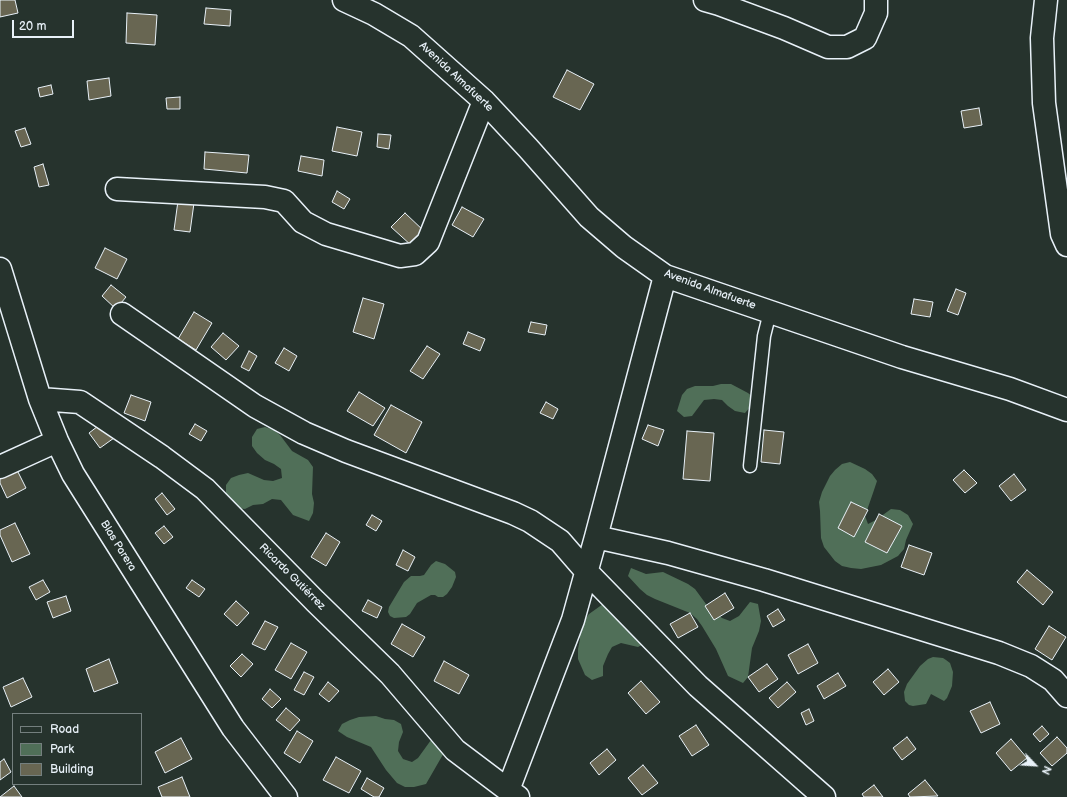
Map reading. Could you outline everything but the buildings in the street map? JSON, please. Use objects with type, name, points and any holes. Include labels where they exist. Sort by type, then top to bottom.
[{"type":"street","points":[[705,0],[784,28],[828,47],[847,47],[865,38],[876,13],[876,0]]},
{"type":"street","points":[[1046,0],[1042,38],[1044,102],[1062,234],[1067,245]]},
{"type":"street","name":"Avenida Almafuerte","points":[[359,3],[374,14],[411,36],[484,101],[589,217],[624,247],[665,276],[902,357],[1010,389],[1067,410]]},
{"type":"street","points":[[117,189],[271,198],[284,201],[304,222],[326,234],[400,256],[415,254],[428,242],[484,101]]},
{"type":"street","name":"Blas Parera","points":[[0,269],[40,399],[57,441],[73,474],[233,728],[286,797]]},
{"type":"street","points":[[513,794],[573,620],[665,276]]},
{"type":"street","points":[[122,314],[255,406],[304,434],[513,513],[530,521],[560,541],[586,571],[698,686],[824,797]]},
{"type":"street","name":"Ricardo Gutiérrez","points":[[40,399],[80,402],[162,457],[205,489],[315,601],[390,674],[455,750],[513,794]]},
{"type":"street","points":[[0,467],[57,441]]},
{"type":"street","points":[[596,537],[668,553],[764,580],[999,653],[1031,666],[1053,680],[1067,696]]},
{"type":"lane","points":[[750,466],[764,336],[770,312]]},
{"type":"green space","points":[[731,384],[754,398],[751,406],[745,413],[735,411],[722,400],[714,399],[704,400],[692,416],[684,417],[677,411],[682,395],[687,389],[695,386],[713,386]]},
{"type":"green space","points":[[265,427],[274,430],[280,435],[292,451],[308,460],[313,467],[312,494],[314,503],[313,513],[309,521],[293,515],[281,500],[272,499],[263,504],[253,505],[245,509],[236,508],[226,494],[226,485],[231,478],[239,475],[248,473],[264,480],[273,481],[282,478],[281,469],[265,460],[252,446],[252,437],[257,429]]},
{"type":"green space","points":[[850,462],[865,469],[872,474],[877,481],[865,516],[868,524],[891,509],[900,510],[908,515],[913,524],[904,549],[898,556],[881,565],[861,569],[842,566],[835,561],[824,547],[821,538],[819,502],[822,492],[830,476],[835,470],[842,464]]},
{"type":"green space","points":[[436,561],[445,564],[455,572],[456,577],[447,594],[443,597],[431,595],[417,603],[410,614],[406,617],[394,618],[390,616],[388,612],[389,607],[404,582],[411,576],[424,575]]},
{"type":"green space","points":[[631,568],[646,574],[663,572],[688,584],[695,589],[706,604],[722,618],[730,621],[739,616],[750,602],[758,604],[761,621],[759,631],[752,648],[748,677],[743,683],[728,676],[716,649],[697,619],[690,613],[647,595],[628,576]]},
{"type":"green space","points":[[603,604],[647,642],[638,647],[621,643],[612,647],[603,666],[603,676],[592,680],[585,675],[578,659],[580,631],[589,614]]},
{"type":"green space","points":[[933,657],[943,658],[950,663],[953,672],[952,686],[947,698],[944,701],[931,694],[926,704],[913,706],[909,705],[905,701],[904,692],[907,684],[920,666],[928,659]]},
{"type":"green space","points":[[376,716],[394,720],[401,724],[403,732],[399,742],[398,751],[403,759],[412,762],[418,758],[437,734],[445,751],[426,784],[414,787],[405,787],[397,783],[386,770],[371,747],[347,737],[338,731],[342,724],[350,720],[359,717]]}]
